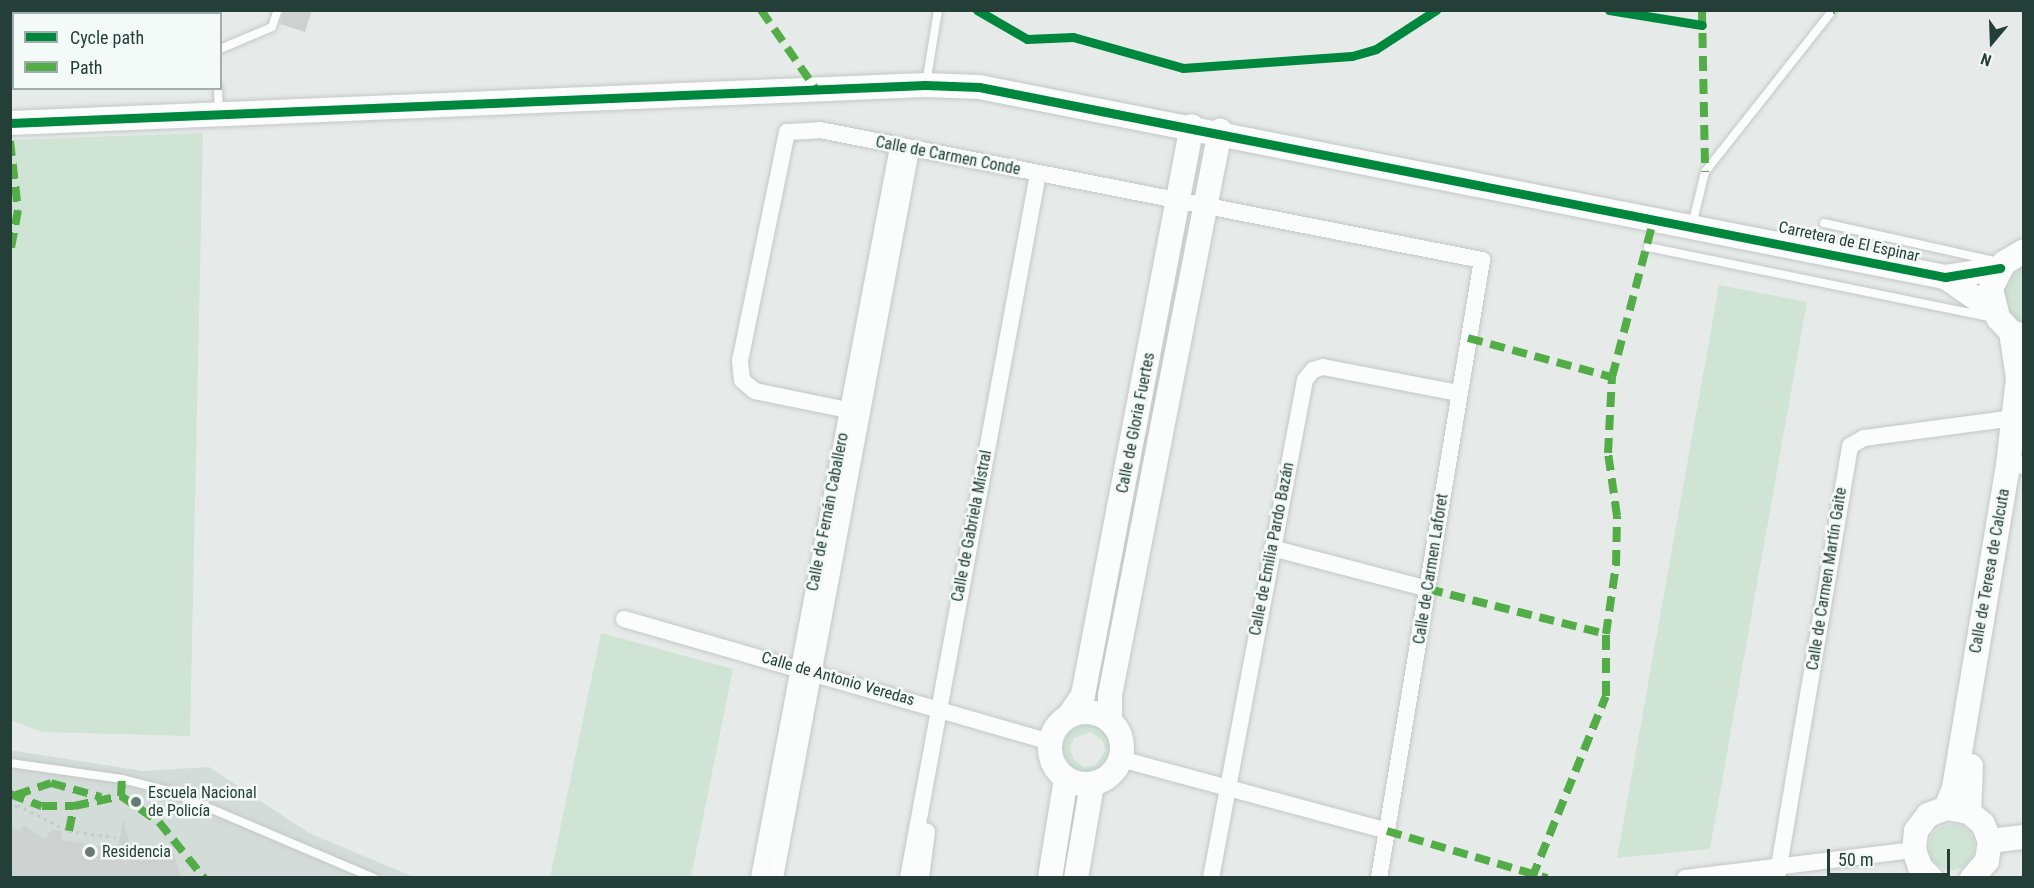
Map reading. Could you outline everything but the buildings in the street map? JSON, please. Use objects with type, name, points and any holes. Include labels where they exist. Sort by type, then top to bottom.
[{"type":"street","name":"Carretera de El Espinar","points":[[10,123],[926,85],[1037,95],[1945,277],[2006,324]]},
{"type":"street","name":"Calle de Gloria Fuertes","points":[[1069,716],[1083,695],[1192,126]]},
{"type":"street","name":"Calle de Carmen Conde","points":[[855,411],[755,391],[742,380],[740,361],[787,132],[820,130],[1482,260]]},
{"type":"street","name":"Calle de Gloria Fuertes","points":[[1110,721],[1110,694],[1220,131]]},
{"type":"street","name":"Calle de Fernán Caballero","points":[[759,878],[806,670],[904,148]]},
{"type":"street","name":"Calle de Gabriela Mistral","points":[[908,878],[1043,175]]},
{"type":"street","name":"Carretera de El Espinar","points":[[1945,277],[2015,257]]},
{"type":"street","name":"Calle de Teresa de Calcuta","points":[[1946,808],[1954,788],[2014,418],[2018,378],[2006,324],[1991,289],[2015,257]]},
{"type":"street","name":"Calle de Carmen Laforet","points":[[1380,878],[1457,398],[1482,260]]},
{"type":"street","name":"Calle de Emilia Pardo Bazán","points":[[1222,878],[1234,790],[1277,549],[1319,379],[1457,398]]},
{"type":"street","name":"Calle de Carmen Martín Gaite","points":[[1778,872],[1850,446],[1864,438],[2014,418]]},
{"type":"street","name":"Calle de Teresa de Calcuta","points":[[1969,812],[1967,789],[2023,461]]},
{"type":"street","points":[[1277,549],[1428,589]]},
{"type":"street","name":"Calle de Antonio Veredas","points":[[624,619],[942,708],[1050,742]]},
{"type":"street","name":"Calle de Fernán Caballero","points":[[775,878],[806,670]]},
{"type":"street","name":"Calle de Gabriela Mistral","points":[[921,878],[942,708]]},
{"type":"street","points":[[1086,712],[1110,721],[1121,738],[1121,759],[1110,775],[1092,784],[1066,778],[1053,762],[1050,742],[1069,716],[1086,712]]},
{"type":"street","points":[[1121,759],[1387,831]]},
{"type":"street","points":[[1050,878],[1066,778]]},
{"type":"street","points":[[1076,878],[1092,784]]},
{"type":"street","name":"Calle de Emilia Pardo Bazán","points":[[1211,878],[1234,790]]},
{"type":"street","points":[[1931,878],[1920,867],[1914,850],[1922,823],[1946,808],[1969,812],[1983,824],[1990,841],[1987,861],[1972,878]]},
{"type":"street","points":[[1990,841],[2024,837]]},
{"type":"street","points":[[1685,878],[1778,872],[1914,850]]},
{"type":"lane","points":[[222,48],[272,27],[278,10]]},
{"type":"lane","points":[[926,85],[938,10]]},
{"type":"lane","points":[[1692,226],[1704,172],[1833,10]]},
{"type":"lane","points":[[218,90],[219,115]]},
{"type":"lane","points":[[1824,223],[2015,257]]},
{"type":"lane","points":[[1648,247],[2006,324]]},
{"type":"lane","points":[[10,763],[122,779],[169,790],[374,878]]},
{"type":"path","points":[[10,813],[17,805],[69,831],[116,837]]},
{"type":"shaded area","name":"Escuela Nacional de Policía","points":[[10,750],[143,771],[209,767],[309,833],[414,877],[11,877]]},
{"type":"green space","points":[[203,133],[190,736],[42,732],[11,720],[11,140]]},
{"type":"green space","points":[[2023,264],[2023,326],[2005,308],[2003,286]]},
{"type":"green space","points":[[1719,285],[1807,302],[1710,849],[1617,858]]},
{"type":"green space","points":[[601,633],[733,669],[691,877],[550,877]]},
{"type":"green space","points":[[1083,724],[1100,727],[1114,747],[1105,769],[1090,775],[1074,771],[1062,749],[1068,733]],"holes":[[[1091,732],[1103,741],[1105,751],[1096,765],[1084,767],[1074,760],[1070,749],[1074,738]]]},
{"type":"green space","points":[[1952,824],[1968,831],[1975,847],[1968,863],[1952,870],[1936,863],[1929,847],[1936,831]]},
{"type":"marked path","points":[[761,10],[817,91]]},
{"type":"marked path","points":[[1702,10],[1705,172]]},
{"type":"marked path","points":[[10,141],[18,210],[10,253]]},
{"type":"marked path","points":[[1532,878],[1606,696],[1606,634],[1616,565],[1617,516],[1608,453],[1612,377],[1654,218]]},
{"type":"marked path","points":[[1468,338],[1612,377]]},
{"type":"marked path","points":[[1428,589],[1606,634]]},
{"type":"marked path","points":[[121,796],[122,779]]},
{"type":"marked path","points":[[16,795],[51,783],[101,797]]},
{"type":"marked path","points":[[10,794],[42,806],[74,806],[121,796],[159,822],[204,878]]},
{"type":"marked path","points":[[69,831],[74,806]]},
{"type":"marked path","points":[[1387,831],[1547,878]]},
{"type":"cycle path","points":[[977,10],[1027,39],[1073,37],[1183,68],[1352,56],[1376,49],[1436,10]]},
{"type":"cycle path","points":[[1609,10],[1702,25]]},
{"type":"cycle path","points":[[10,123],[925,85],[979,87],[1945,277],[2000,268]]},
{"type":"place","name":"Escuela Nacional de Policía","points":[[136,802]]},
{"type":"place","name":"Residencia","points":[[90,852]]}]
